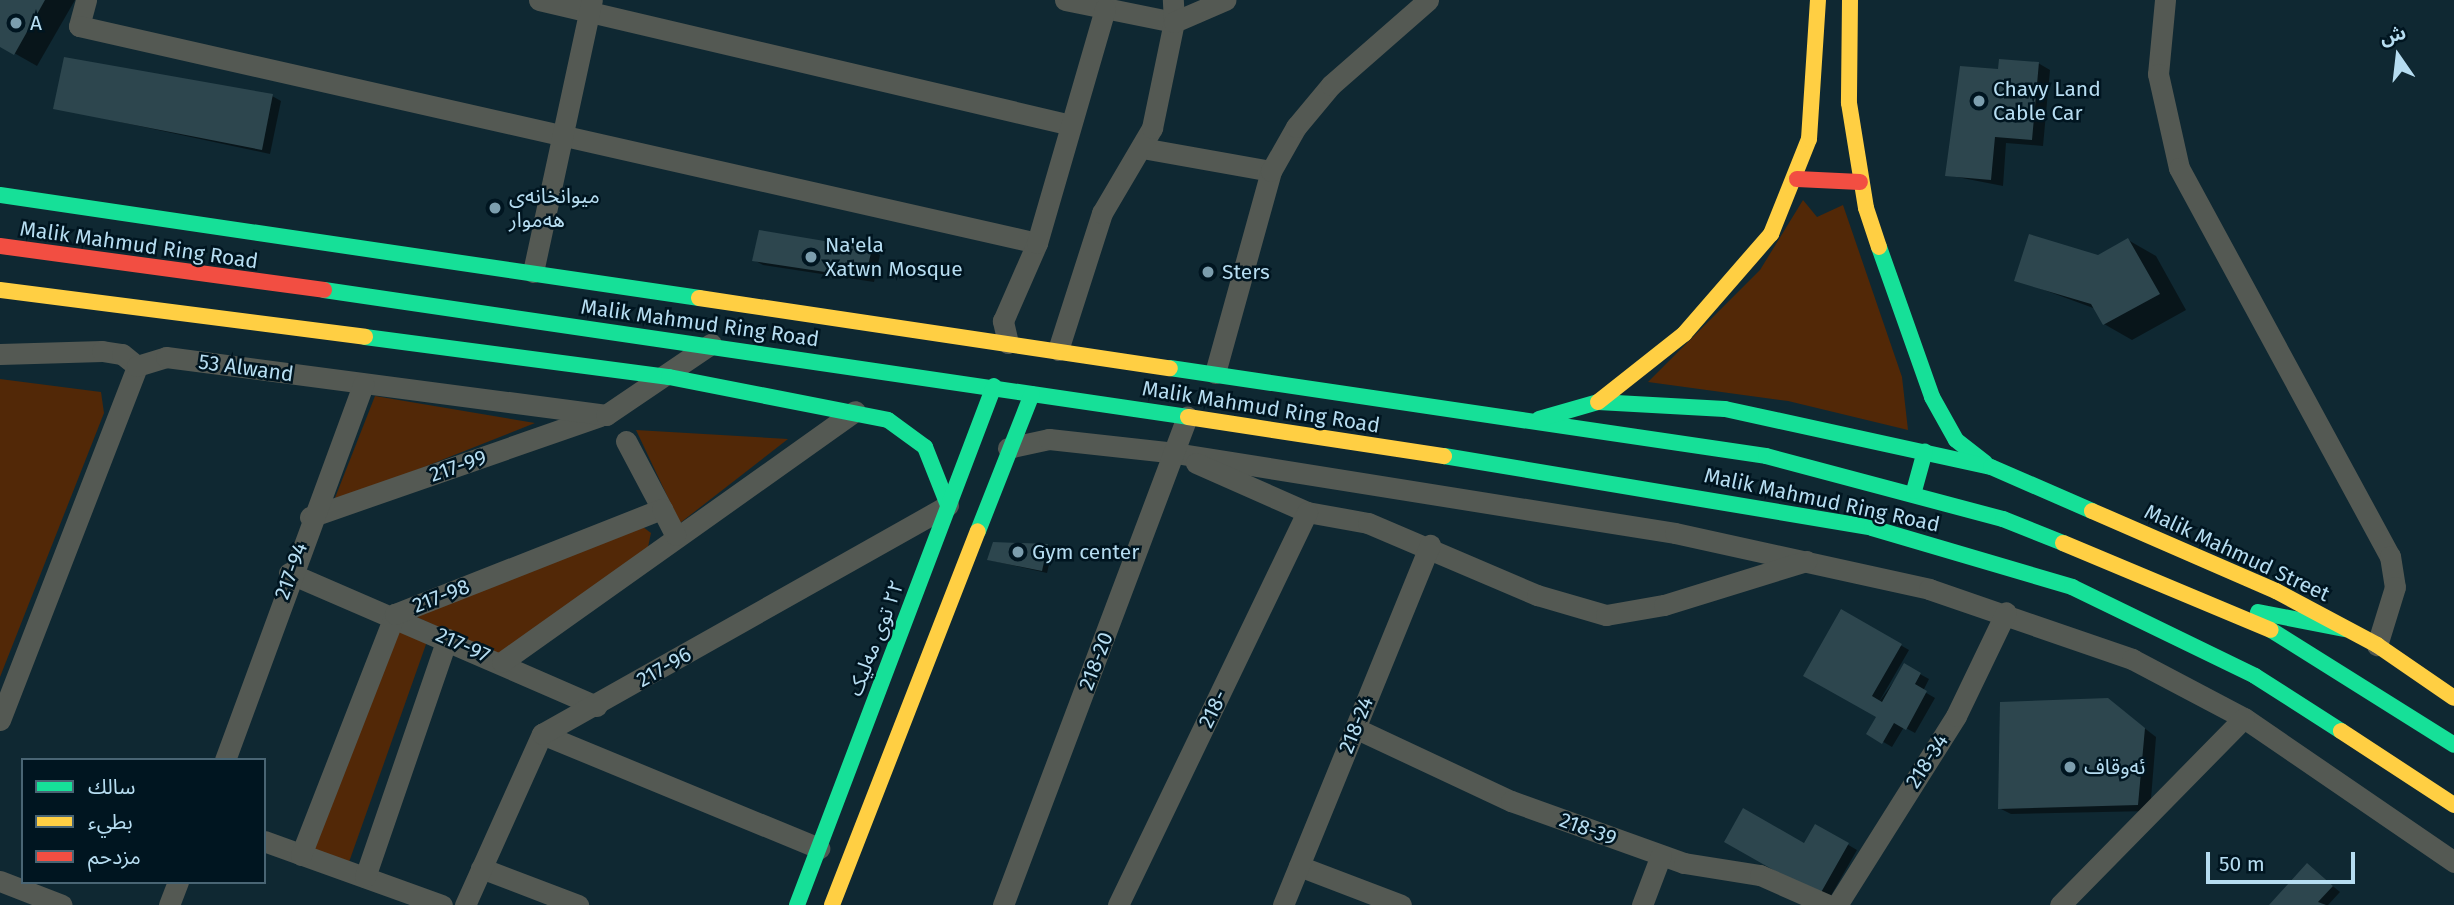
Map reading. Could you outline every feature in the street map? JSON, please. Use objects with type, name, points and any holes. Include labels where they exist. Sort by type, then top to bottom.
[{"type":"main road","points":[[1598,402],[1733,285],[1771,234],[1797,179],[1811,121],[1818,0]]},
{"type":"main road","points":[[1850,0],[1849,103],[1860,182],[1932,397],[1962,447],[1991,467]]},
{"type":"main road","points":[[1797,179],[1860,182]]},
{"type":"main road","name":"Malik Mahmud Ring Road","points":[[0,195],[341,261],[396,269],[533,272],[1008,344],[1539,419],[1766,456],[1914,491],[2084,548],[2270,629],[2454,745]]},
{"type":"main road","name":"Malik Mahmud Ring Road","points":[[0,246],[393,304],[712,343],[1746,503],[1986,559],[2072,587],[2255,676],[2454,805]]},
{"type":"main road","points":[[334,295],[341,261]]},
{"type":"main road","points":[[393,304],[396,269]]},
{"type":"main road","points":[[0,290],[669,377],[855,411],[888,420],[925,447],[948,505]]},
{"type":"main road","name":"٢٢ توی مەلیک","points":[[797,905],[994,386]]},
{"type":"main road","points":[[832,905],[1008,448],[1032,394]]},
{"type":"main road","points":[[1539,419],[1598,402],[1725,409],[1991,467]]},
{"type":"main road","points":[[1914,491],[1925,451]]},
{"type":"main road","name":"Malik Mahmud Street","points":[[1991,467],[2227,569],[2377,645],[2454,698]]},
{"type":"main road","points":[[2215,604],[2345,629]]},
{"type":"street","points":[[86,0],[79,26],[562,139],[1037,243]]},
{"type":"street","points":[[539,0],[591,6],[1072,125]]},
{"type":"street","points":[[1065,0],[1174,22],[1225,0]]},
{"type":"street","points":[[1058,350],[1102,213],[1142,148],[1174,22],[1173,0]]},
{"type":"street","points":[[1215,373],[1271,172],[1296,127],[1331,85],[1428,0]]},
{"type":"street","points":[[2165,0],[2158,75],[2179,168],[2390,556],[2395,587],[2377,645]]},
{"type":"street","points":[[533,272],[591,6]]},
{"type":"street","points":[[1008,344],[1003,321],[1037,243],[1105,9]]},
{"type":"street","points":[[1142,148],[1271,172]]},
{"type":"street","points":[[606,415],[669,377],[712,343]]},
{"type":"street","points":[[0,354],[102,351],[122,354],[137,366],[0,720]]},
{"type":"street","name":"53 Alwand","points":[[137,366],[166,357],[606,415]]},
{"type":"street","name":"217-94","points":[[226,758],[289,573],[363,384]]},
{"type":"street","points":[[502,662],[676,535],[855,411]]},
{"type":"street","name":"217-99","points":[[310,517],[606,415]]},
{"type":"street","name":"218-20","points":[[1003,905],[1187,417]]},
{"type":"street","points":[[1008,448],[1049,439],[1175,453],[1812,560],[2006,612],[2132,659],[2244,718],[2454,862]]},
{"type":"street","points":[[626,441],[676,535]]},
{"type":"street","points":[[1175,453],[1307,512],[1368,523],[1430,545],[1536,595],[1606,615],[1664,605],[1812,560]]},
{"type":"street","name":"217-96","points":[[542,734],[948,505]]},
{"type":"street","name":"217-98","points":[[301,855],[395,614],[662,509]]},
{"type":"street","name":"218-","points":[[1118,905],[1307,512]]},
{"type":"street","name":"218-24","points":[[1283,905],[1430,545]]},
{"type":"street","name":"217-97","points":[[289,573],[395,614],[597,705]]},
{"type":"street","name":"218-34","points":[[1837,905],[1956,716],[2006,612]]},
{"type":"street","points":[[365,877],[447,639]]},
{"type":"street","points":[[2062,904],[2244,718]]},
{"type":"street","name":"218-39","points":[[1355,728],[1511,800],[1661,855],[1747,871],[1828,905]]},
{"type":"street","points":[[465,905],[542,734],[819,848]]},
{"type":"street","points":[[266,842],[442,905]]},
{"type":"street","points":[[1642,905],[1661,855]]},
{"type":"street","points":[[1299,866],[1401,905]]},
{"type":"street","points":[[481,867],[578,905]]},
{"type":"street","points":[[0,881],[62,905]]},
{"type":"street","points":[[169,905],[177,884]]},
{"type":"shaded area","points":[[1803,200],[1817,217],[1843,205],[1902,377],[1908,430],[1788,401],[1648,382],[1760,270]]},
{"type":"shaded area","points":[[0,379],[101,392],[104,413],[0,677]]},
{"type":"shaded area","points":[[375,396],[535,423],[333,503]]},
{"type":"shaded area","points":[[636,430],[788,439],[680,523]]},
{"type":"shaded area","points":[[643,527],[651,533],[648,547],[501,656],[410,614]]},
{"type":"shaded area","points":[[395,621],[430,633],[348,865],[313,852]]},
{"type":"building","name":"A","points":[[0,0],[45,0],[14,55],[0,47]]},
{"type":"building","points":[[64,57],[273,94],[262,150],[53,109]]},
{"type":"building","points":[[1999,59],[2039,62],[2032,140],[1995,137],[1991,180],[1945,176],[1960,66],[1998,69]]},
{"type":"building","points":[[759,230],[872,249],[865,278],[752,261]]},
{"type":"building","points":[[2029,234],[2098,255],[2128,238],[2160,294],[2103,325],[2091,304],[2014,281]]},
{"type":"building","name":"Gym center","points":[[993,542],[1048,544],[1042,571],[987,560]]},
{"type":"building","points":[[1841,609],[1902,644],[1872,696],[1882,702],[1904,663],[1921,673],[1915,684],[1927,691],[1906,730],[1894,723],[1882,744],[1866,734],[1876,717],[1803,676]]},
{"type":"building","name":"ئەوقاف","points":[[2108,698],[2145,728],[2138,805],[1998,809],[2000,702]]},
{"type":"building","points":[[1743,808],[1804,843],[1815,824],[1849,843],[1819,896],[1724,842]]},
{"type":"building","points":[[2307,863],[2333,886],[2318,902],[2326,905],[2269,905]]},
{"type":"traffic: fast","points":[[0,195],[699,298]]},
{"type":"traffic: fast","points":[[1879,247],[1932,397],[1956,440],[1985,463]]},
{"type":"traffic: fast","points":[[324,290],[1188,417]]},
{"type":"traffic: fast","points":[[365,337],[669,377],[888,420],[925,447],[948,505]]},
{"type":"traffic: fast","points":[[1170,368],[1766,456],[2003,519],[2063,543]]},
{"type":"traffic: fast","points":[[797,905],[994,386]]},
{"type":"traffic: fast","points":[[978,531],[1032,394]]},
{"type":"traffic: fast","points":[[1539,419],[1598,402],[1725,409],[1991,467],[2092,511]]},
{"type":"traffic: fast","points":[[1914,491],[1925,451]]},
{"type":"traffic: fast","points":[[1444,456],[1872,528],[2072,587],[2255,676],[2341,731]]},
{"type":"traffic: fast","points":[[2258,612],[2345,629]]},
{"type":"traffic: fast","points":[[2271,630],[2454,745]]},
{"type":"traffic: slow","points":[[1598,402],[1684,334],[1771,234],[1809,139],[1818,0]]},
{"type":"traffic: slow","points":[[1850,0],[1849,103],[1866,208],[1879,247]]},
{"type":"traffic: slow","points":[[0,290],[365,337]]},
{"type":"traffic: slow","points":[[699,298],[1170,368]]},
{"type":"traffic: slow","points":[[1188,417],[1444,456]]},
{"type":"traffic: slow","points":[[2092,511],[2276,591],[2377,645],[2454,698]]},
{"type":"traffic: slow","points":[[832,905],[978,531]]},
{"type":"traffic: slow","points":[[2063,543],[2271,630]]},
{"type":"traffic: slow","points":[[2341,731],[2454,805]]},
{"type":"traffic: jam","points":[[1797,179],[1860,182]]},
{"type":"traffic: jam","points":[[0,246],[324,290]]},
{"type":"place","name":"A","points":[[16,23]]},
{"type":"place","name":"Chavy Land Cable Car","points":[[1979,101]]},
{"type":"place","name":"میوانخانەی هەموار","points":[[495,208]]},
{"type":"place","name":"Na'ela Xatwn Mosque","points":[[811,257]]},
{"type":"place","name":"Sters","points":[[1208,272]]},
{"type":"place","name":"Gym center","points":[[1018,552]]},
{"type":"place","name":"ئەوقاف","points":[[2070,767]]}]
